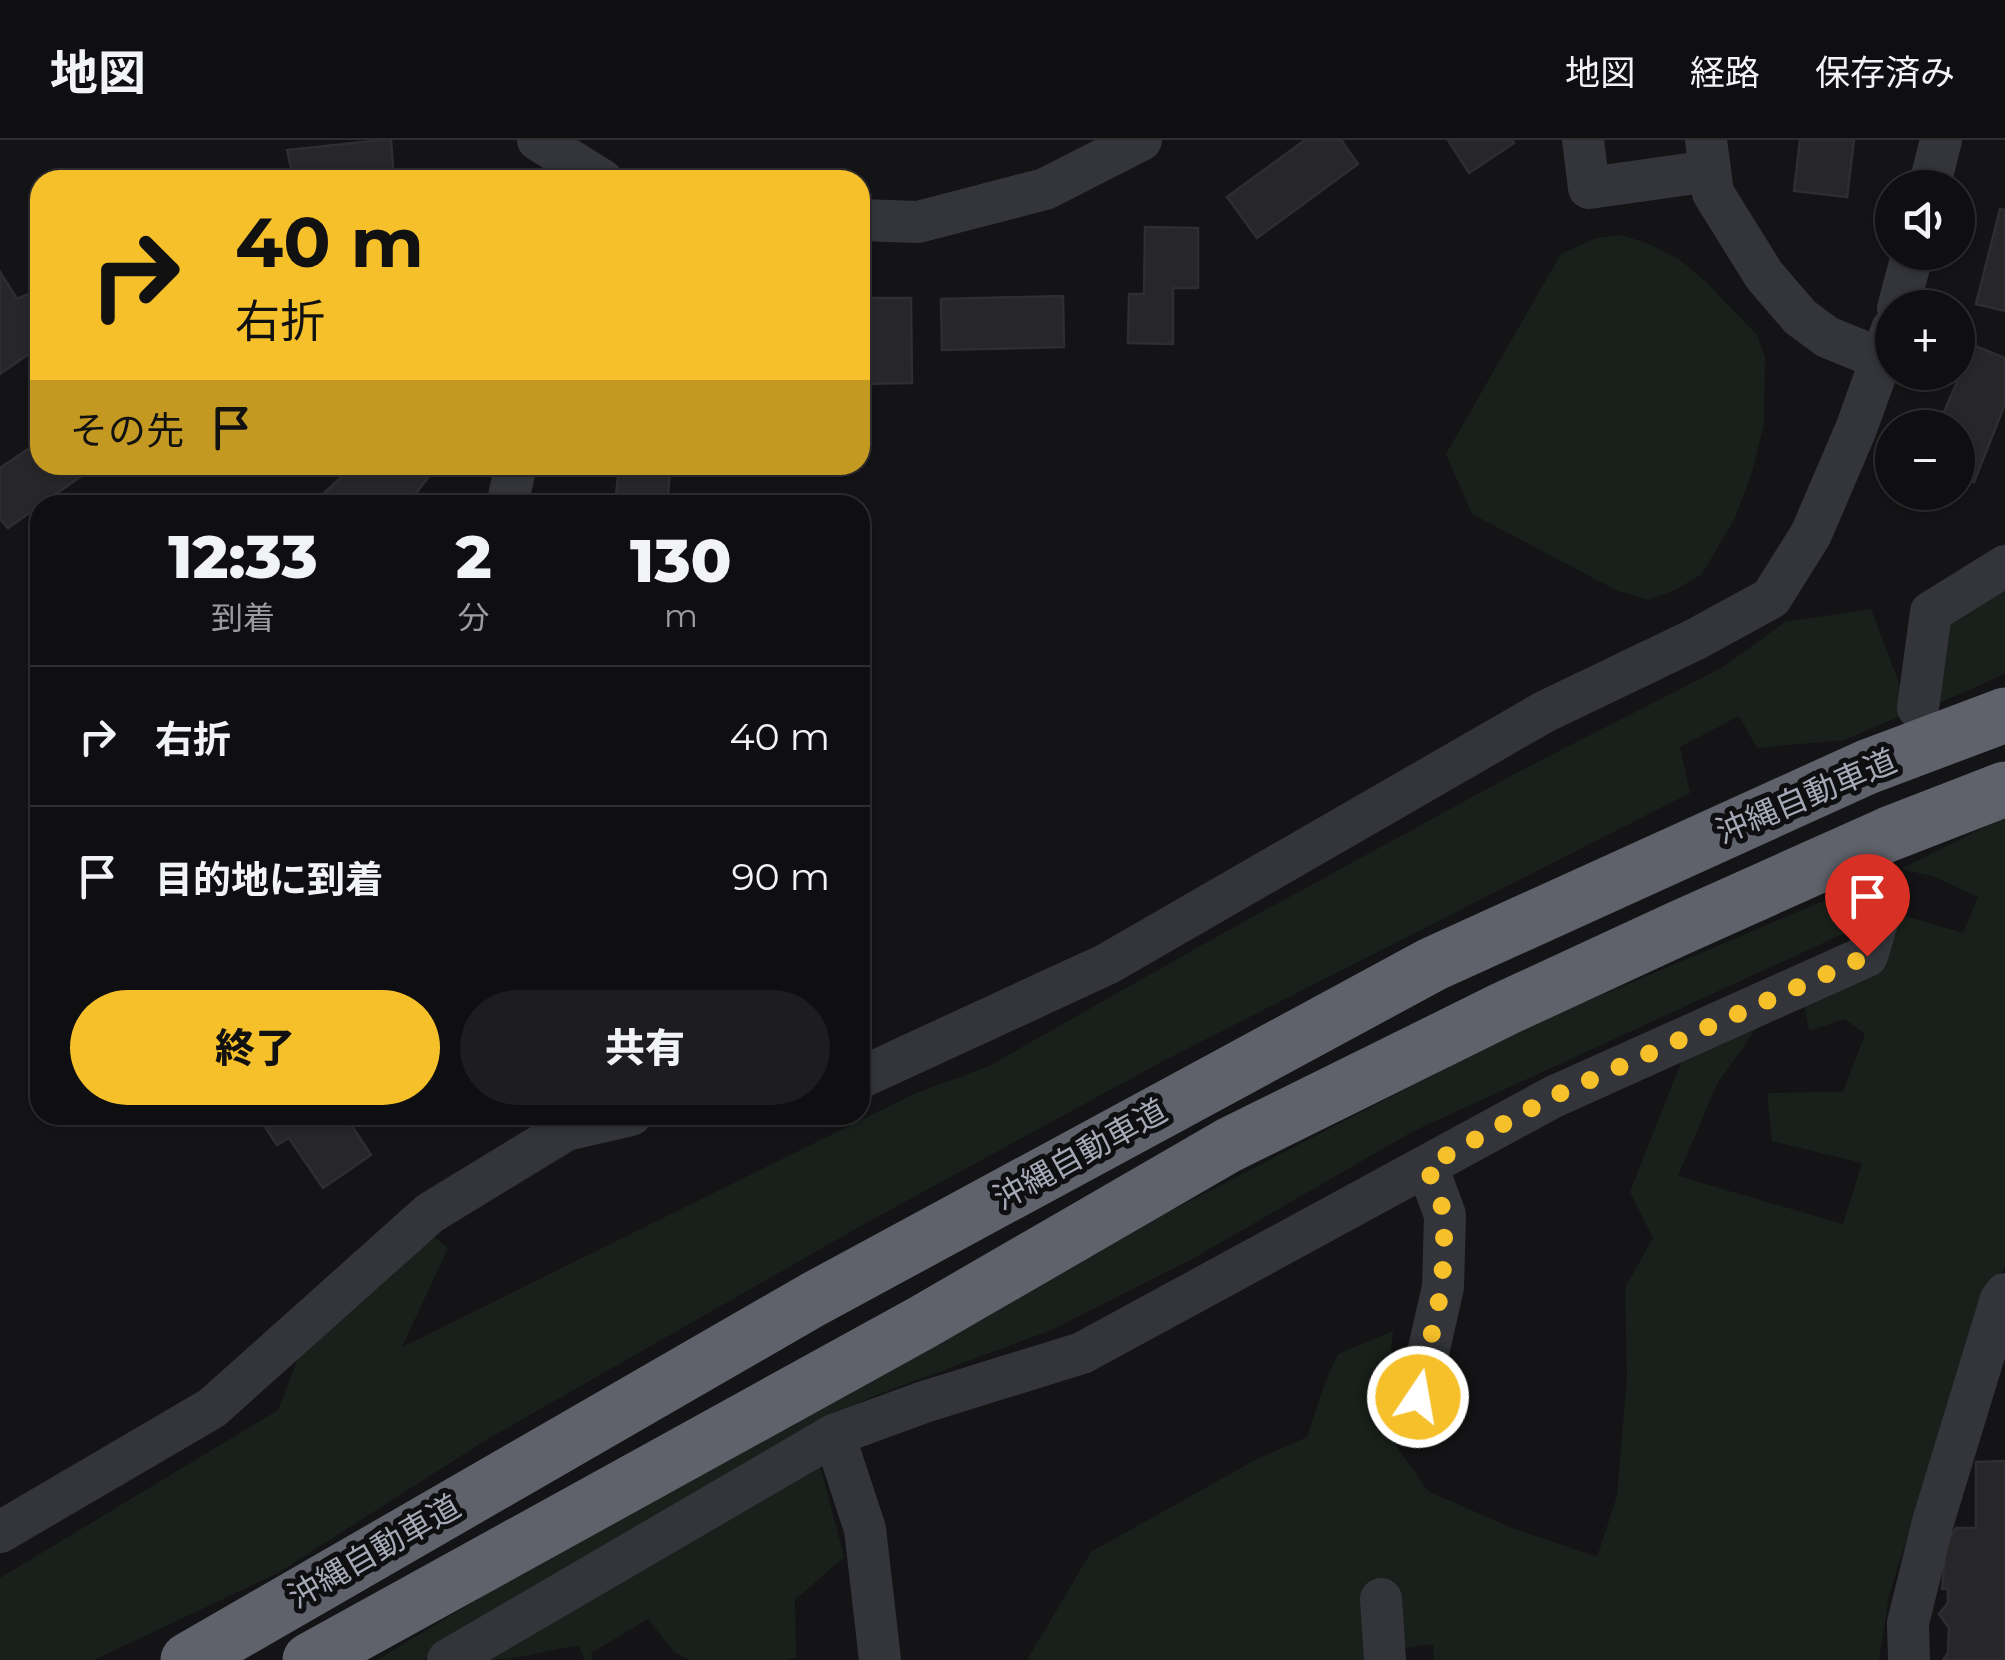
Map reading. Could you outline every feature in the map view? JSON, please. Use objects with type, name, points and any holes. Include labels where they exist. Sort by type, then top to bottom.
[{"type":"highway","name":"沖縄自動車道","points":[[188,1660],[814,1299],[1433,964],[1867,767],[2005,715]]},
{"type":"highway","name":"沖縄自動車道","points":[[310,1660],[923,1322],[1229,1146],[1504,1009],[1678,928],[1889,834],[2005,789]]},
{"type":"street","points":[[538,140],[585,170]]},
{"type":"street","points":[[870,220],[918,222],[1044,188],[1141,140]]},
{"type":"street","points":[[1583,140],[1589,188],[1708,156],[1713,193],[1764,275],[1800,317],[1827,337],[1875,343]]},
{"type":"street","points":[[1934,170],[1941,140]]},
{"type":"street","points":[[870,1073],[1107,964],[1544,712],[1696,640],[1770,598],[1811,534],[1875,374]]},
{"type":"street","points":[[1918,708],[1931,612],[2005,566]]},
{"type":"street","points":[[448,1660],[834,1435],[924,1402],[1082,1353],[1552,1097],[1867,956],[1887,889]]},
{"type":"street","points":[[0,1532],[212,1408],[430,1214],[561,1125]]},
{"type":"street","points":[[1418,1397],[1443,1269],[1445,1215],[1427,1166]]},
{"type":"street","points":[[1909,1660],[1908,1623],[1934,1522],[2000,1299],[2005,1294]]},
{"type":"street","points":[[834,1435],[865,1529],[880,1660]]},
{"type":"street","points":[[1381,1599],[1386,1660]]},
{"type":"shaded area","points":[[1621,235],[1680,260],[1757,335],[1765,357],[1764,424],[1735,518],[1702,574],[1648,600],[1618,591],[1472,514],[1446,454],[1561,254],[1596,238]]},
{"type":"shaded area","points":[[2005,581],[2005,674],[1939,703],[1943,614]]},
{"type":"shaded area","points":[[1871,609],[1910,712],[1844,740],[1757,748],[1739,716],[1680,747],[1690,793],[1169,1058],[866,1223],[486,1440],[278,1573],[94,1660],[0,1660],[0,1578],[278,1410],[301,1351],[427,1231],[448,1248],[402,1347],[851,1125],[870,1125],[870,1116],[916,1093],[987,1067],[1520,771],[1723,667],[1785,622]]},
{"type":"shaded area","points":[[2005,817],[2005,1266],[1965,1351],[1889,1596],[1879,1660],[1434,1660],[1433,1644],[1398,1649],[1368,1660],[1027,1660],[1091,1552],[1255,1460],[1307,1437],[1338,1354],[1393,1331],[1383,1427],[1428,1491],[1512,1528],[1597,1557],[1617,1496],[1627,1377],[1625,1288],[1653,1238],[1630,1192],[1683,1057],[1763,1019],[1717,1084],[1678,1176],[1843,1224],[1862,1163],[1772,1141],[1767,1093],[1843,1092],[1865,1034],[1845,1019],[1809,1031],[1804,1004],[1899,914],[1963,933],[1978,897],[1932,876],[1901,869]]},
{"type":"shaded area","points":[[1871,881],[1858,927],[1412,1132],[1194,1258],[1054,1329],[869,1398],[806,1430],[423,1660],[377,1660],[584,1535],[1064,1266],[1526,1027]]},
{"type":"shaded area","points":[[820,1465],[844,1557],[795,1600],[796,1657],[690,1660],[675,1653],[648,1619],[591,1653],[593,1660],[585,1660],[579,1646],[485,1660]]},
{"type":"building","points":[[391,140],[393,170],[291,170],[287,150]]},
{"type":"building","points":[[1305,140],[1341,140],[1358,164],[1257,238],[1227,197]]},
{"type":"building","points":[[1448,140],[1512,140],[1514,143],[1469,173]]},
{"type":"building","points":[[1800,140],[1854,140],[1847,197],[1794,191]]},
{"type":"building","points":[[2000,209],[2005,210],[2005,311],[1976,304]]},
{"type":"building","points":[[1145,227],[1198,228],[1198,288],[1173,288],[1173,344],[1128,343],[1129,294],[1144,294]]},
{"type":"building","points":[[0,272],[17,299],[30,293],[30,353],[0,374]]},
{"type":"building","points":[[1063,296],[1064,347],[942,350],[941,299]]},
{"type":"building","points":[[870,298],[911,298],[912,383],[870,384]]},
{"type":"building","points":[[1975,346],[2005,358],[2005,404],[1975,479],[1975,410],[1945,410],[1953,390],[1975,390]]},
{"type":"building","points":[[30,448],[30,475],[83,475],[55,495],[30,495],[30,512],[8,528],[0,519],[0,468]]},
{"type":"building","points":[[343,475],[430,475],[415,495],[322,495]]},
{"type":"building","points":[[618,475],[670,475],[668,495],[616,495]]},
{"type":"building","points":[[264,1125],[352,1125],[371,1155],[323,1188],[289,1138],[277,1145]]},
{"type":"building","points":[[2005,1461],[2005,1660],[1943,1660],[1948,1653],[1949,1628],[1939,1614],[1948,1603],[1948,1589],[1942,1589],[1946,1544],[1956,1528],[1976,1528],[1976,1462]]},
{"type":"route","points":[[1418,1397],[1442,1287],[1445,1215],[1427,1166],[1552,1097],[1867,956]]}]
